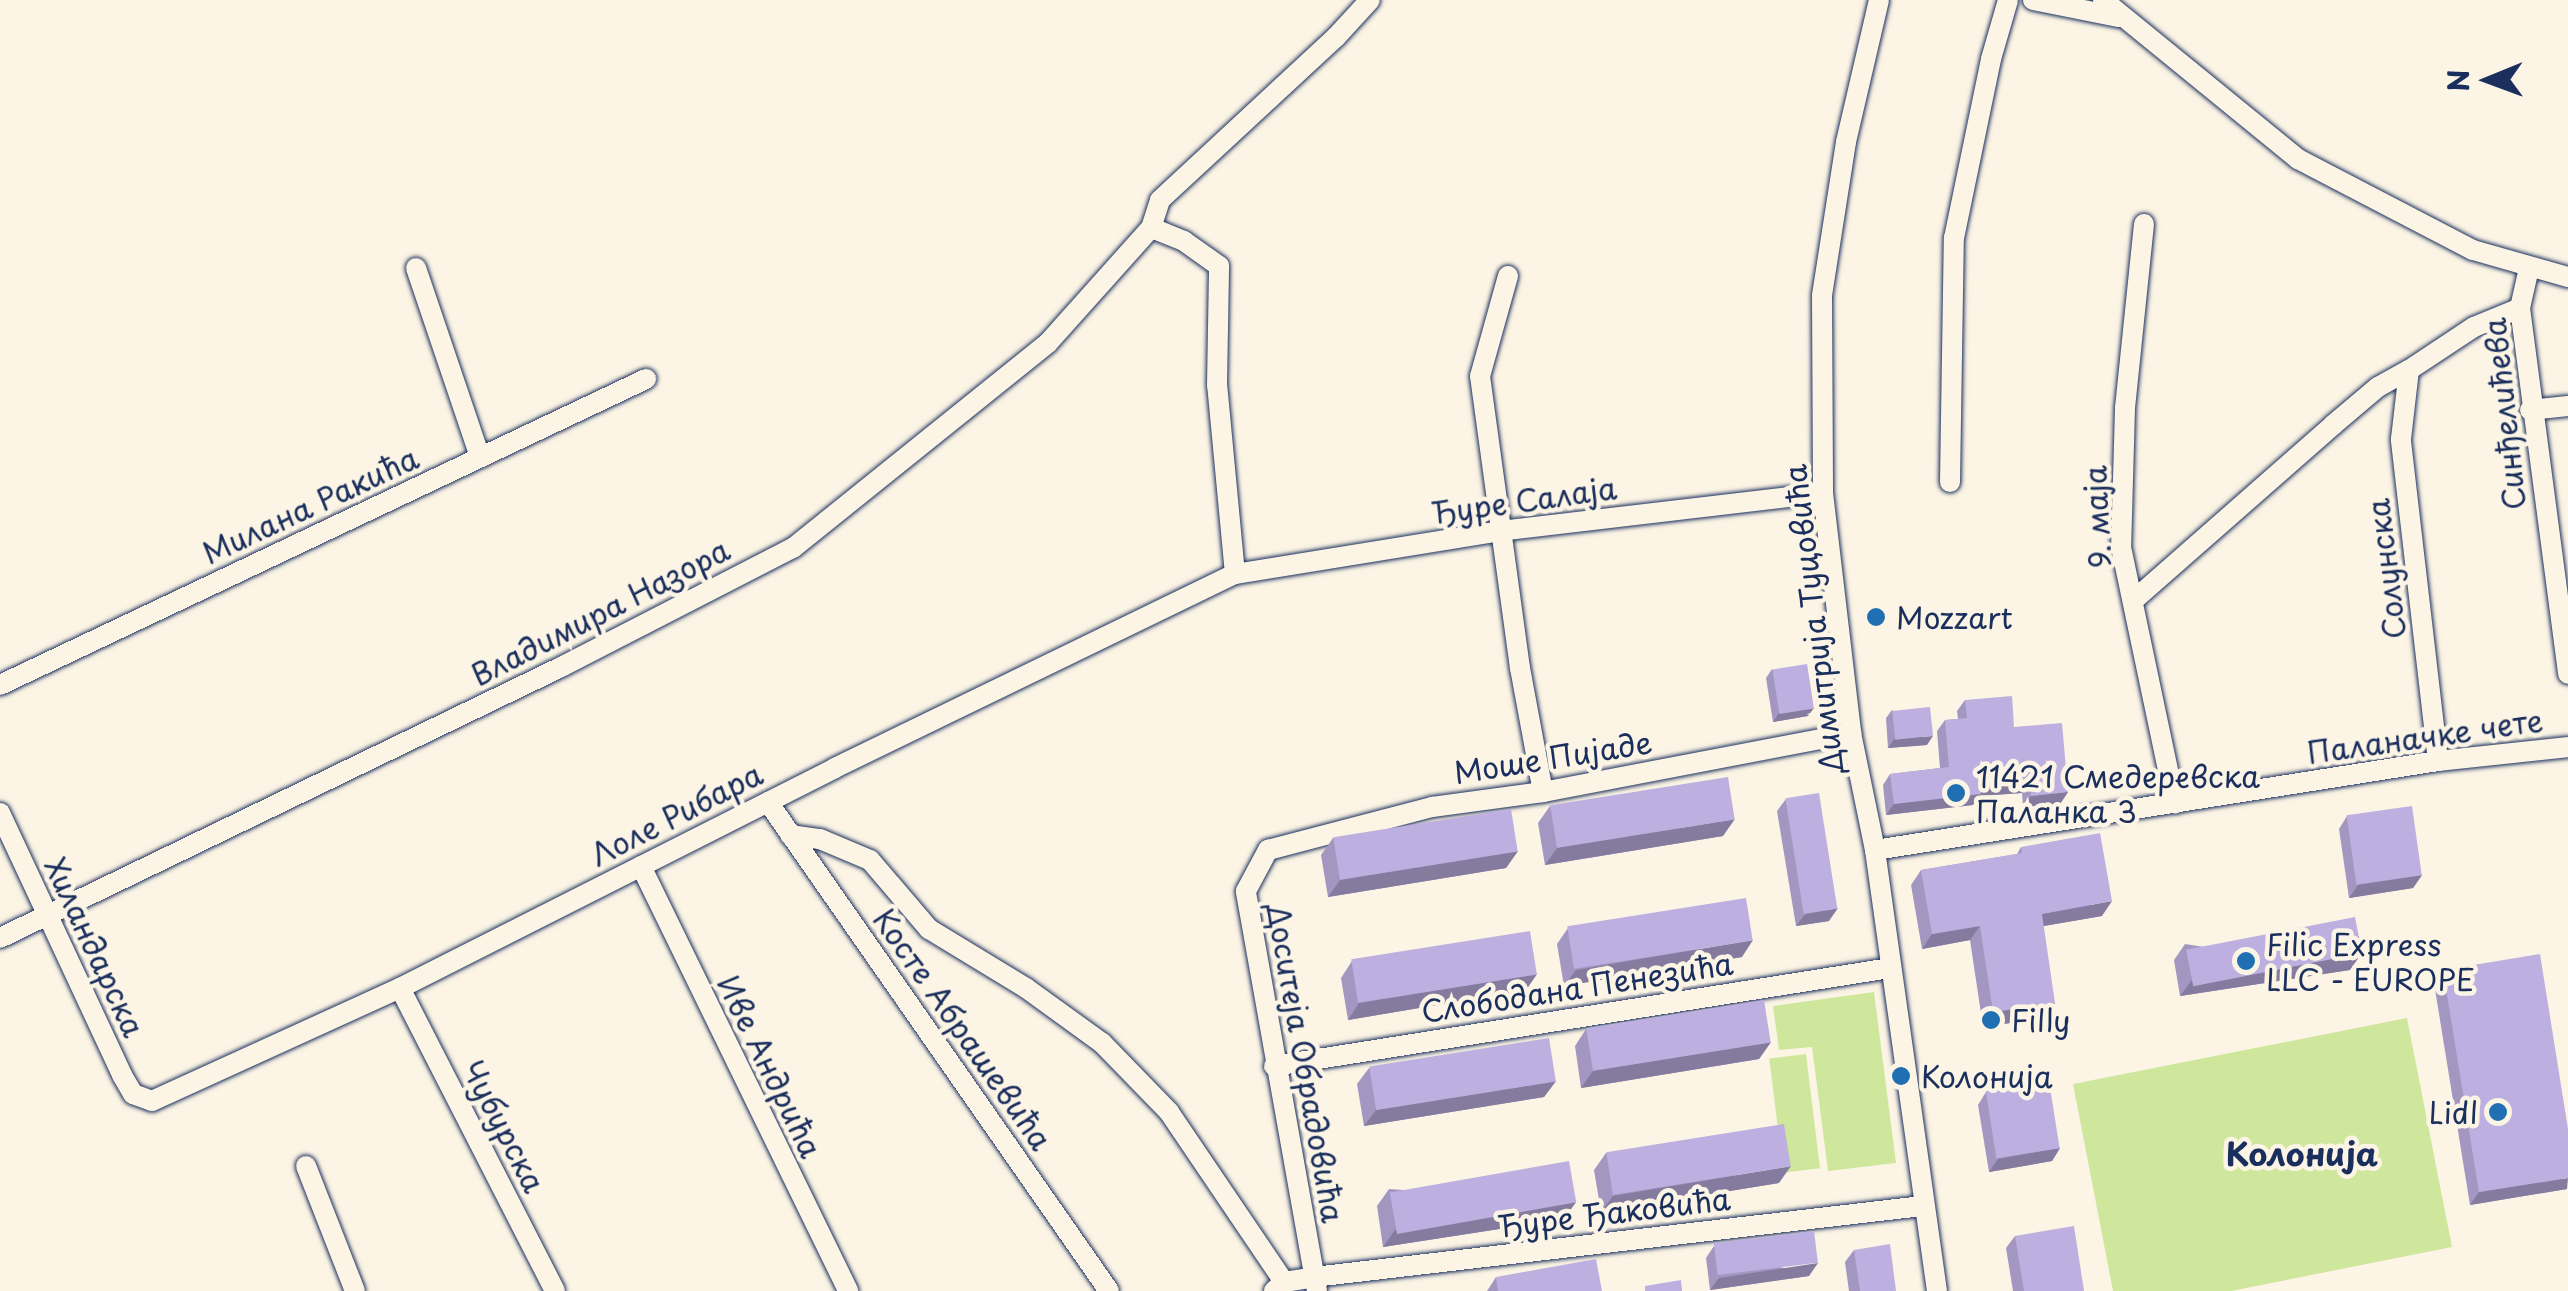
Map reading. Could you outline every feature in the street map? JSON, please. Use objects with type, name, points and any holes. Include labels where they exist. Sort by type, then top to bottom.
[{"type":"street","name":"Владимира Назора","points":[[0,938],[543,676],[793,548],[1048,343],[1151,228],[1160,200],[1336,37],[1370,0]]},
{"type":"street","name":"Димитрија Туцовића","points":[[1878,0],[1846,142],[1822,296],[1823,493],[1851,733],[1876,850],[1922,1206],[1937,1291]]},
{"type":"street","points":[[1950,482],[1954,238],[1991,59],[2008,0]]},
{"type":"street","points":[[2033,0],[2122,18]]},
{"type":"street","points":[[2103,0],[2298,159],[2474,250],[2568,278]]},
{"type":"street","name":"9. маја","points":[[2144,224],[2125,408],[2122,547],[2175,803]]},
{"type":"street","points":[[1151,228],[1184,241],[1219,266],[1217,385],[1234,574]]},
{"type":"street","points":[[416,268],[480,457]]},
{"type":"street","name":"Синђелићева","points":[[2530,268],[2520,308],[2530,410],[2568,674]]},
{"type":"street","points":[[1508,276],[1480,376],[1500,532],[1542,792]]},
{"type":"street","points":[[2134,600],[2378,387],[2474,327],[2520,308]]},
{"type":"street","name":"Солунска","points":[[2409,370],[2401,439],[2438,761]]},
{"type":"street","name":"Милана Ракића","points":[[0,685],[646,378]]},
{"type":"street","points":[[2530,410],[2568,406]]},
{"type":"street","name":"Ђуре Салаја","points":[[1234,574],[1500,532],[1823,493]]},
{"type":"street","name":"Лоле Рибара","points":[[143,1100],[167,1098],[400,988],[1234,574]]},
{"type":"street","name":"Моше Пијаде","points":[[1268,850],[1432,807],[1542,792],[1851,733]]},
{"type":"street","name":"Паланачке чете","points":[[1876,850],[2438,761],[2568,746]]},
{"type":"street","name":"Косте Абрашевића","points":[[768,802],[1109,1291]]},
{"type":"street","name":"Хиландарска","points":[[0,813],[122,1075],[143,1100]]},
{"type":"street","points":[[790,835],[820,839],[870,860],[929,929],[1026,988],[1102,1043],[1169,1112],[1279,1286],[1315,1284]]},
{"type":"street","name":"Доситеја Обрадовића","points":[[1268,850],[1246,891],[1315,1284]]},
{"type":"street","name":"Иве Андрића","points":[[641,866],[848,1291]]},
{"type":"street","name":"Слободана Пенезића","points":[[1274,1066],[1890,968]]},
{"type":"street","name":"Чубурска","points":[[400,988],[556,1291]]},
{"type":"street","points":[[306,1166],[355,1291]]},
{"type":"street","name":"Ђуре Ђаковића","points":[[1315,1284],[1922,1206]]},
{"type":"green space","points":[[1874,992],[1896,1163],[1828,1171],[1812,1047],[1779,1050],[1773,1006]]},
{"type":"green space","points":[[2407,1018],[2452,1247],[2231,1291],[2113,1291],[2073,1084]]},
{"type":"green space","points":[[1806,1054],[1820,1168],[1783,1173],[1769,1059]]},
{"type":"building","points":[[1807,664],[1814,708],[1779,714],[1772,669]]},
{"type":"building","points":[[2012,696],[2014,727],[2062,723],[2068,792],[2031,796],[2030,782],[1980,786],[1981,794],[1894,804],[1890,774],[1949,767],[1945,720],[1967,718],[1965,700]]},
{"type":"building","points":[[1930,707],[1933,736],[1895,740],[1892,711]]},
{"type":"building","points":[[1728,777],[1735,819],[1557,848],[1550,805]]},
{"type":"building","points":[[1819,793],[1837,909],[1804,914],[1785,798]]},
{"type":"building","points":[[2412,806],[2422,875],[2356,885],[2347,815]]},
{"type":"building","points":[[1511,809],[1518,851],[1340,880],[1333,837]]},
{"type":"building","points":[[2100,833],[2112,901],[2042,914],[2055,1003],[1993,1012],[1980,926],[1932,934],[1921,870],[2022,853],[2021,847]]},
{"type":"building","points":[[1746,898],[1753,940],[1574,969],[1567,926]]},
{"type":"building","points":[[2355,917],[2362,953],[2193,986],[2186,950]]},
{"type":"building","points":[[1530,931],[1537,974],[1358,1003],[1351,959]]},
{"type":"building","points":[[2540,954],[2568,1129],[2568,1178],[2479,1192],[2443,970]]},
{"type":"building","points":[[1764,1000],[1771,1042],[1593,1071],[1586,1028]]},
{"type":"building","points":[[1549,1038],[1556,1081],[1376,1110],[1369,1066]]},
{"type":"building","points":[[2049,1081],[2060,1148],[1996,1158],[1986,1091]]},
{"type":"building","points":[[1784,1124],[1791,1166],[1613,1195],[1606,1152]]},
{"type":"building","points":[[1569,1161],[1576,1202],[1397,1234],[1390,1193]]},
{"type":"building","points":[[2074,1226],[2084,1291],[2024,1291],[2015,1236]]},
{"type":"building","points":[[1814,1231],[1818,1263],[1718,1275],[1714,1243]]},
{"type":"building","points":[[1890,1244],[1896,1291],[1860,1291],[1854,1250]]},
{"type":"building","points":[[1596,1259],[1602,1291],[1498,1291],[1496,1277]]},
{"type":"building","points":[[1681,1280],[1682,1291],[1645,1291],[1645,1286]]},
{"type":"place","name":"Mozzart","points":[[1876,617]]},
{"type":"place","name":"11421 Смедеревска Паланка 3","points":[[1956,793]]},
{"type":"place","name":"Filic Express LLC - EUROPE","points":[[2246,961]]},
{"type":"place","name":"Filly","points":[[1991,1020]]},
{"type":"place","name":"Колонија","points":[[1901,1076]]},
{"type":"place","name":"Lidl","points":[[2498,1112]]},
{"type":"district","name":"Колонија","points":[[2302,1153]]}]
